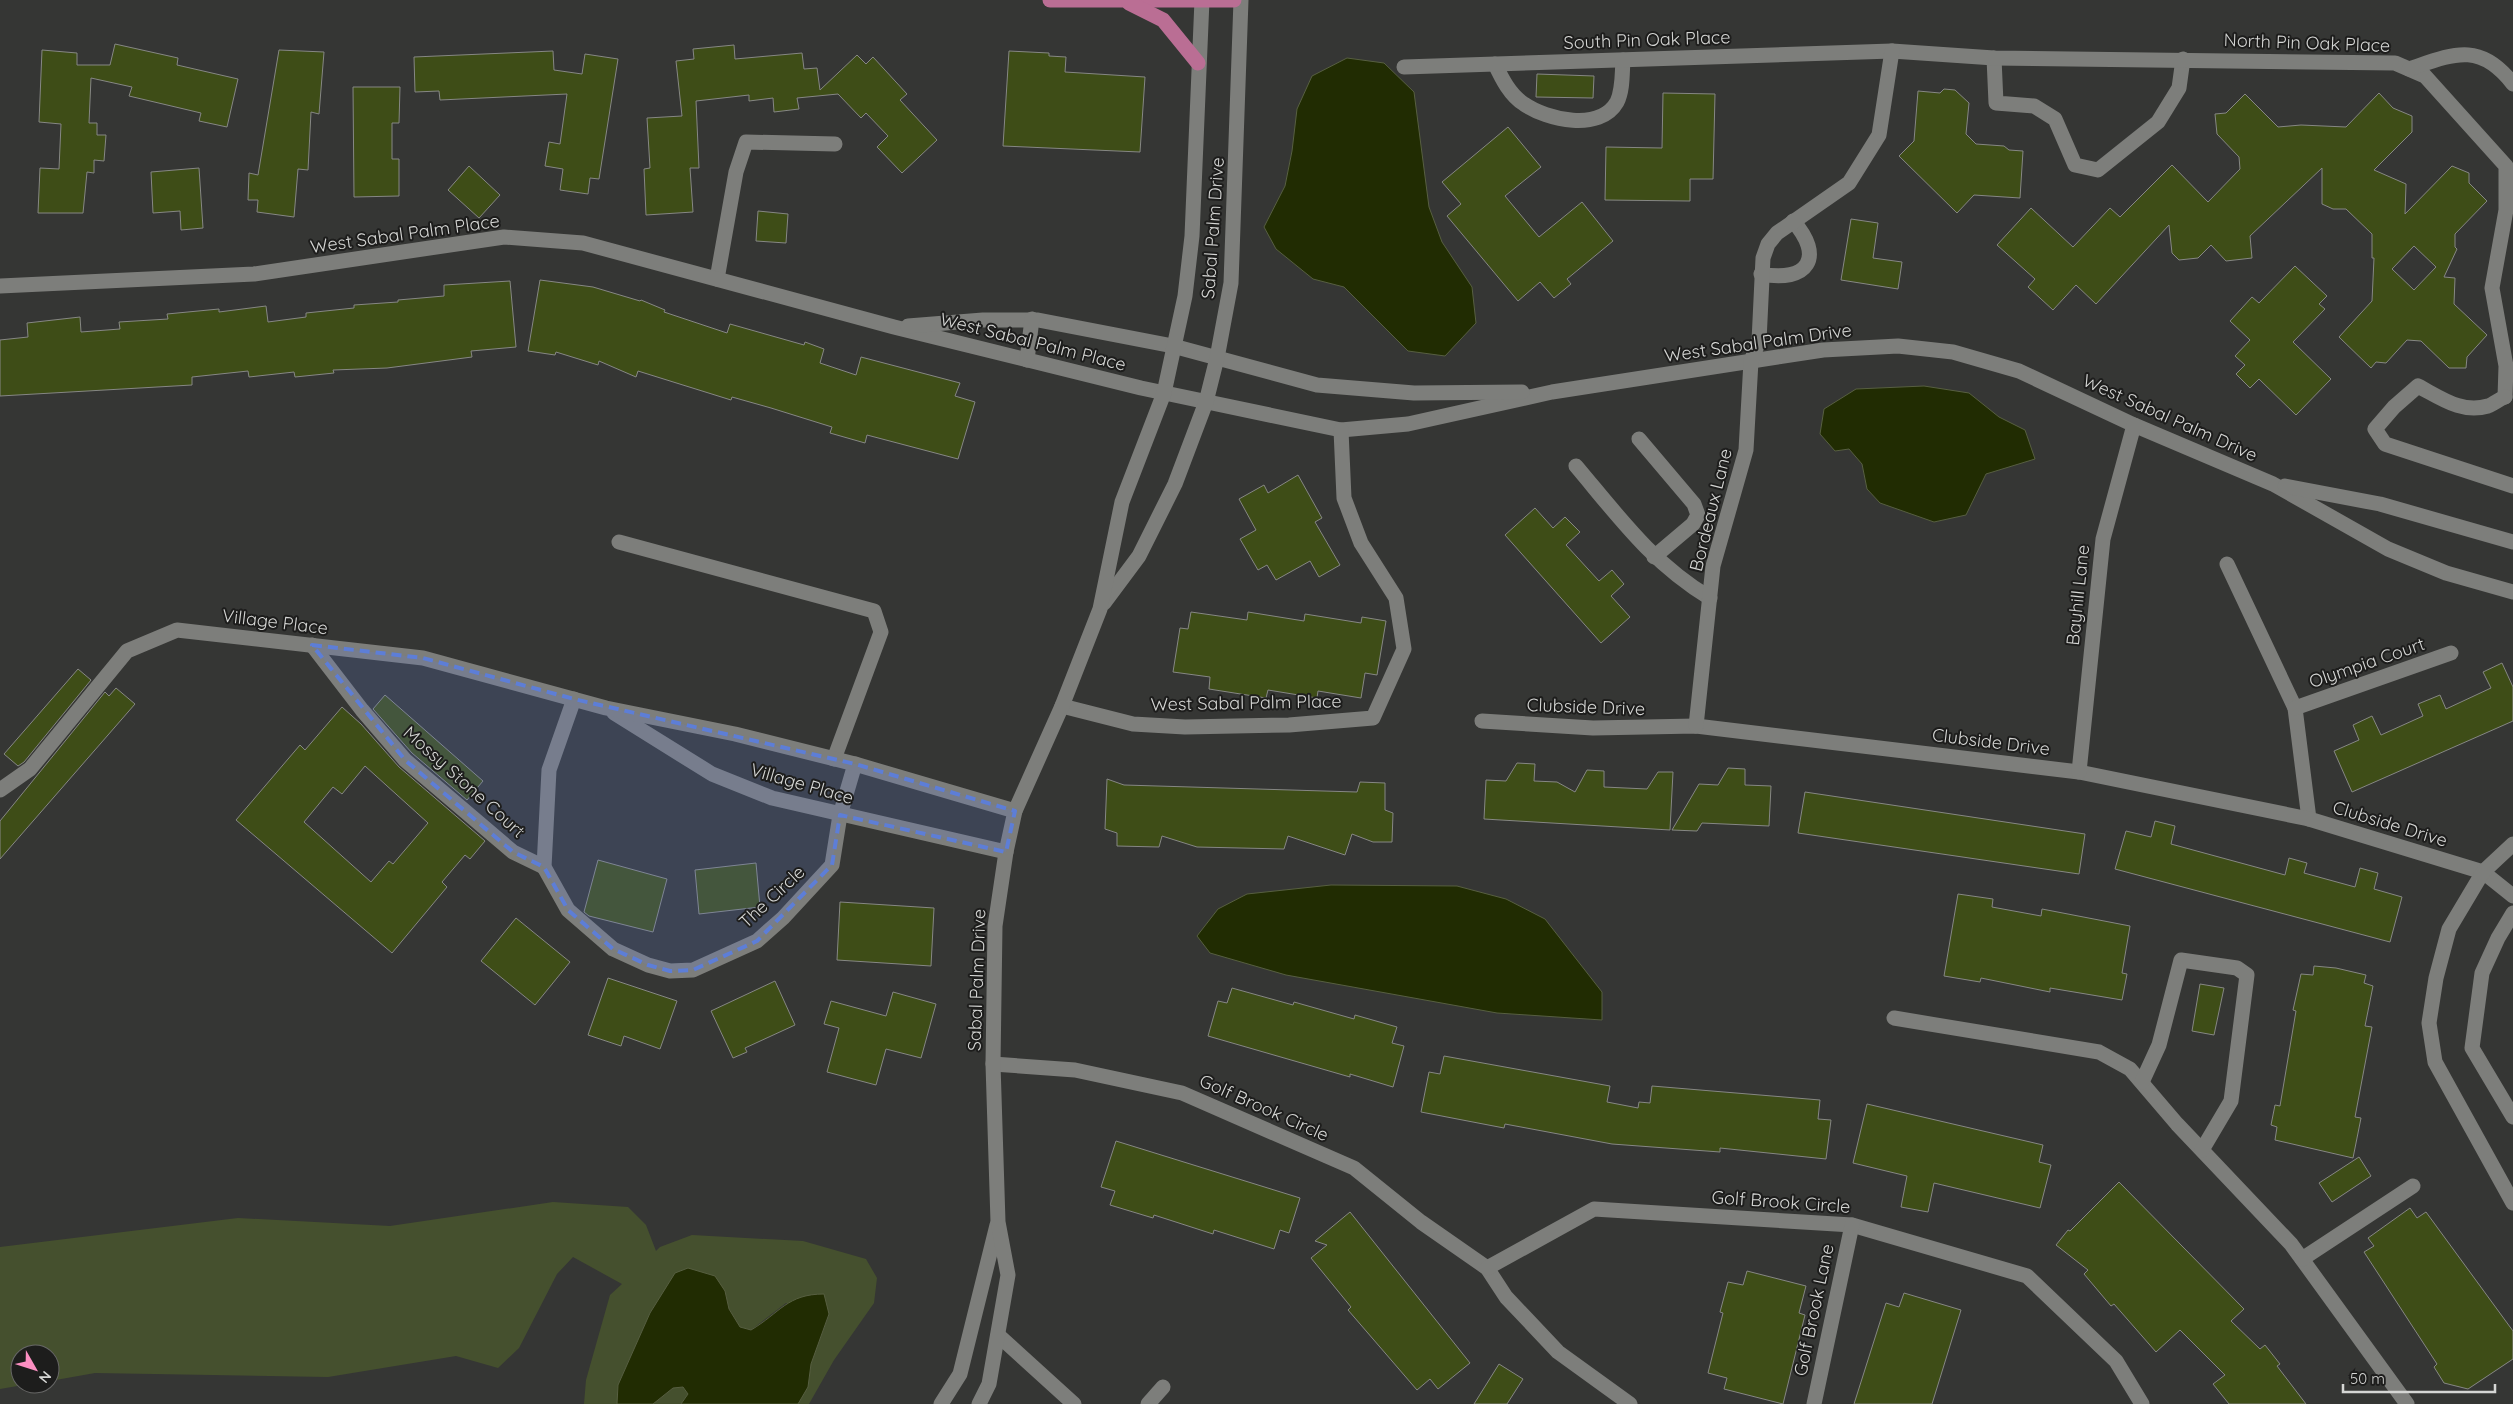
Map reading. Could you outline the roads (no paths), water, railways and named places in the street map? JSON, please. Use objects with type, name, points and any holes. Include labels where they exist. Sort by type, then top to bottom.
[{"type":"main road","points":[[1050,0],[1234,0]]},
{"type":"main road","points":[[1126,1],[1163,20],[1198,63]]},
{"type":"street","name":"Sabal Palm Drive","points":[[980,1404],[989,1384],[1008,1275],[998,1222],[993,1064],[995,926],[1006,852],[1014,811],[1062,706],[1100,608],[1122,502],[1164,394],[1185,296],[1192,236],[1202,0]]},
{"type":"street","name":"Sabal Palm Drive","points":[[1100,608],[1139,556],[1176,484],[1206,402],[1217,358],[1231,282],[1241,0]]},
{"type":"street","name":"North Pin Oak Place","points":[[1892,51],[1994,58],[2395,63],[2425,76],[2509,161],[2506,210],[2492,288],[2506,366],[2509,401]]},
{"type":"street","name":"South Pin Oak Place","points":[[1404,67],[1892,51]]},
{"type":"street","name":"Bordeaux Lane","points":[[1696,726],[1714,566],[1746,450],[1751,362],[1759,341],[1762,258],[1768,244],[1793,221],[1849,183],[1879,135],[1892,51]]},
{"type":"street","points":[[2409,69],[2441,57],[2465,53],[2478,55],[2489,61],[2513,84]]},
{"type":"street","points":[[1994,58],[1996,103],[2034,106],[2055,119],[2075,165],[2098,170],[2158,122],[2178,88],[2183,59]]},
{"type":"street","points":[[1495,64],[1504,83],[1522,103],[1544,116],[1584,120],[1604,116],[1617,101],[1623,60]]},
{"type":"street","points":[[717,279],[736,172],[746,142],[835,144]]},
{"type":"street","points":[[1761,274],[1788,276],[1800,272],[1808,260],[1809,247],[1804,234],[1793,221]]},
{"type":"street","name":"West Sabal Palm Place","points":[[0,286],[254,274],[504,238],[583,243],[894,327],[1164,394]]},
{"type":"street","points":[[1027,360],[1032,319]]},
{"type":"street","name":"West Sabal Palm Place","points":[[894,327],[983,320],[1032,319],[1173,346]]},
{"type":"street","name":"West Sabal Palm Drive","points":[[1173,346],[1317,384],[1414,393],[1552,392]]},
{"type":"street","name":"West Sabal Palm Drive","points":[[1164,394],[1342,430],[1408,424],[1552,392],[1823,350],[1898,346],[1953,352],[2019,371],[2134,425],[2273,484],[2388,549],[2446,572],[2513,592]]},
{"type":"street","points":[[2509,401],[2473,410],[2458,407],[2418,386],[2394,407],[2376,429],[2386,444],[2513,486]]},
{"type":"street","name":"Bayhill Lane","points":[[2079,772],[2102,539],[2134,425]]},
{"type":"street","name":"West Sabal Palm Place","points":[[1062,706],[1132,724],[1185,727],[1289,724],[1373,718],[1404,649],[1396,598],[1361,543],[1344,498],[1342,430]]},
{"type":"street","points":[[1639,439],[1694,504],[1698,515],[1693,524],[1654,557]]},
{"type":"street","points":[[1576,466],[1654,557],[1685,583],[1710,598]]},
{"type":"street","name":"West Sabal Palm Drive","points":[[2273,484],[2380,504],[2513,542]]},
{"type":"street","points":[[619,542],[874,611],[881,632],[834,759]]},
{"type":"street","name":"Olympia Court","points":[[2227,564],[2295,708],[2309,819]]},
{"type":"street","name":"Village Place","points":[[0,790],[30,769],[127,651],[177,630],[423,658],[606,708],[735,734],[855,764],[1014,811]]},
{"type":"street","name":"Mossy Stone Court","points":[[312,645],[362,710],[406,760],[514,852],[544,867]]},
{"type":"street","name":"Olympia Court","points":[[2295,708],[2451,653]]},
{"type":"street","points":[[544,867],[549,770],[574,699]]},
{"type":"street","name":"Village Place","points":[[606,708],[712,774],[772,798],[1006,852]]},
{"type":"street","name":"Clubside Drive","points":[[1482,721],[1593,728],[1696,726],[2079,772],[2309,819],[2484,872]]},
{"type":"street","name":"The Circle","points":[[544,867],[568,910],[613,949],[648,965],[670,971],[693,970],[757,942],[783,918],[832,865],[840,814],[855,764]]},
{"type":"street","points":[[2513,844],[2484,872],[2449,929],[2436,978],[2429,1023],[2435,1062],[2513,1203]]},
{"type":"street","points":[[2484,872],[2513,896]]},
{"type":"street","points":[[2513,913],[2498,938],[2482,973],[2472,1048],[2513,1117]]},
{"type":"street","points":[[2142,1082],[2159,1045],[2180,960],[2237,968],[2247,975],[2231,1100],[2202,1150]]},
{"type":"street","points":[[1894,1018],[2099,1052],[2130,1069],[2202,1150],[2292,1244],[2407,1404]]},
{"type":"street","name":"Golf Brook Circle","points":[[993,1064],[1075,1070],[1182,1093],[1354,1168],[1421,1222],[1487,1268],[1506,1296],[1558,1352],[1630,1404]]},
{"type":"street","points":[[2302,1259],[2413,1186]]},
{"type":"street","name":"Golf Brook Circle","points":[[1487,1268],[1594,1209],[1852,1224],[2027,1276],[2116,1360],[2142,1404]]},
{"type":"street","name":"Sabal Palm Drive","points":[[941,1404],[960,1374],[998,1222]]},
{"type":"street","name":"Golf Brook Lane","points":[[1814,1404],[1852,1224]]},
{"type":"street","points":[[998,1335],[1074,1404]]},
{"type":"street","points":[[1148,1404],[1163,1387]]}]
